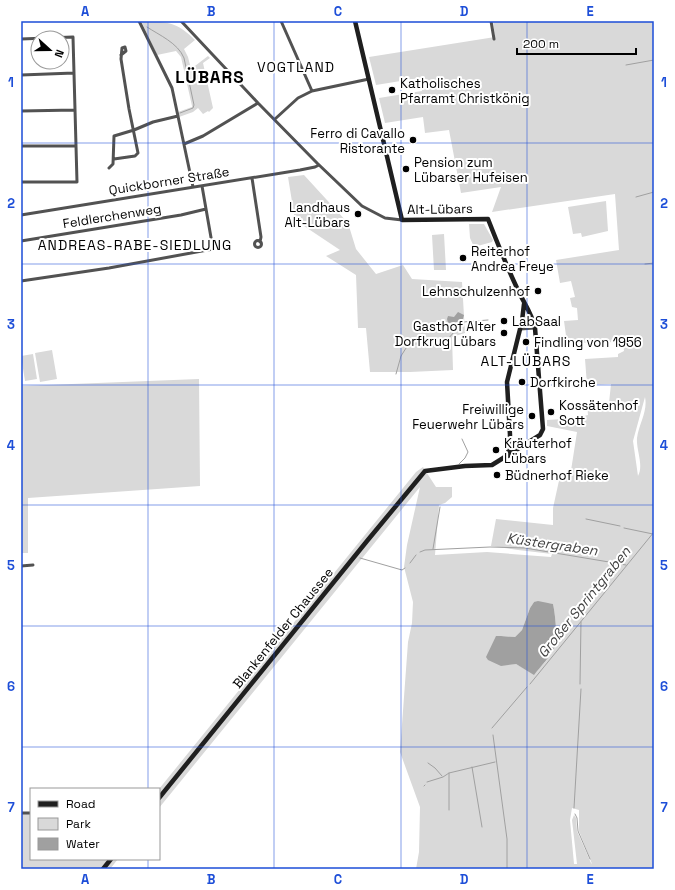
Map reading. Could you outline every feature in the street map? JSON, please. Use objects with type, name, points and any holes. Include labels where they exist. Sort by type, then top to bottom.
[{"type":"street","points":[[139,21],[172,88],[193,187]]},
{"type":"street","name":"Alt-Lübars","points":[[181,21],[258,103],[362,206],[385,218],[393,220],[488,218],[524,304],[533,317],[543,429],[540,435],[492,465],[465,466],[425,471]]},
{"type":"street","points":[[281,21],[312,91]]},
{"type":"street","points":[[355,21],[402,220]]},
{"type":"street","points":[[491,21],[494,39]]},
{"type":"street","points":[[21,39],[73,37],[77,182],[21,182]]},
{"type":"street","points":[[114,159],[135,156],[137,154],[121,55]]},
{"type":"street","points":[[21,75],[74,73]]},
{"type":"street","points":[[275,119],[298,98],[312,91],[368,79]]},
{"type":"street","points":[[184,144],[203,136],[258,103]]},
{"type":"street","points":[[21,111],[75,110]]},
{"type":"street","points":[[109,168],[113,164],[114,159],[114,136],[153,122],[178,116]]},
{"type":"street","points":[[21,146],[76,146]]},
{"type":"street","name":"Quickborner Straße","points":[[21,215],[252,178],[315,167],[319,165]]},
{"type":"street","points":[[252,178],[260,242]]},
{"type":"street","points":[[21,281],[109,268],[213,249],[202,186]]},
{"type":"street","name":"Feldlerchenweg","points":[[21,241],[167,217],[206,209]]},
{"type":"street","points":[[508,456],[510,435],[507,382],[520,329],[524,304]]},
{"type":"street","points":[[520,329],[535,328]]},
{"type":"street","name":"Blankenfelder Chaussee","points":[[160,797],[366,541],[425,471]]},
{"type":"street","points":[[21,566],[33,565]]},
{"type":"street","points":[[103,869],[110,860]]},
{"type":"green space","points":[[493,21],[654,21],[654,869],[416,869],[419,852],[420,807],[400,752],[408,642],[412,623],[413,602],[404,567],[407,545],[420,487],[160,807],[160,788],[416,472],[423,467],[436,487],[452,487],[452,497],[445,503],[439,505],[435,555],[487,552],[551,557],[552,554],[491,546],[496,519],[553,525],[553,508],[560,476],[570,477],[577,432],[547,426],[547,420],[577,418],[588,415],[587,405],[609,403],[611,384],[587,385],[585,359],[618,357],[618,354],[624,351],[623,342],[567,343],[564,321],[578,320],[577,308],[572,307],[570,298],[575,297],[571,281],[560,283],[556,260],[619,250],[615,194],[492,212],[501,187],[461,193],[449,130],[425,133],[423,117],[385,123],[379,98],[422,91],[419,78],[376,85],[369,57],[495,37]],"holes":[[[645,397],[646,402],[637,438],[640,462],[640,472],[638,476],[633,441]],[[534,602],[553,604],[556,626],[555,647],[548,658],[534,674],[516,664],[501,665],[501,636],[515,637],[522,630],[530,608]],[[572,808],[579,810],[579,831],[592,864],[577,831],[576,818],[574,815],[572,820],[577,864],[574,864],[570,820]]]},
{"type":"green space","points":[[142,22],[171,24],[183,29],[189,34],[195,40],[184,49],[191,69],[208,56],[210,58],[203,63],[213,108],[209,112],[208,111],[203,114],[198,108],[193,112],[179,117],[178,112],[192,107],[181,57],[176,51],[157,55]]},
{"type":"green space","points":[[304,175],[348,223],[356,249],[376,274],[403,265],[412,279],[462,282],[465,333],[452,337],[453,370],[370,372],[366,328],[358,328],[356,275],[326,256],[340,250],[295,220],[288,177]]},
{"type":"green space","points":[[606,201],[608,231],[582,237],[581,233],[573,234],[568,207]]},
{"type":"green space","points":[[469,224],[484,224],[493,240],[492,242],[474,247],[470,238]]},
{"type":"green space","points":[[444,234],[446,270],[434,270],[432,235]]},
{"type":"green space","points":[[526,314],[530,316],[531,325],[527,326],[523,324]]},
{"type":"green space","points":[[52,350],[57,379],[40,382],[35,353]]},
{"type":"green space","points":[[33,354],[37,379],[25,381],[21,356]]},
{"type":"green space","points":[[199,379],[200,486],[28,498],[28,553],[21,553],[21,386]]},
{"type":"green space","points":[[21,812],[30,812],[30,860],[117,860],[110,869],[21,869]]},
{"type":"water","points":[[458,312],[464,315],[462,322],[448,323],[448,316],[454,317]]},
{"type":"water","points":[[538,601],[553,604],[556,643],[553,651],[534,675],[516,664],[501,666],[488,660],[486,657],[496,636],[515,637],[522,630],[530,608],[534,602]]},
{"type":"waterway","points":[[147,27],[173,44],[184,58],[194,105],[193,108],[180,113]]},
{"type":"waterway","points":[[626,65],[654,60]]},
{"type":"waterway","points":[[636,197],[654,192]]},
{"type":"waterway","points":[[645,264],[654,263]]},
{"type":"waterway","points":[[396,374],[401,356],[408,345],[447,340],[463,322],[488,320]]},
{"type":"waterway","points":[[459,464],[468,452],[462,439]]},
{"type":"waterway","points":[[433,549],[440,507]]},
{"type":"waterway","points":[[586,519],[620,526]]},
{"type":"waterway","points":[[624,528],[653,534]]},
{"type":"waterway","name":"Großer Sprintgraben","points":[[530,684],[654,532]]},
{"type":"waterway","name":"Küstergraben","points":[[420,552],[425,550],[490,547],[525,548],[609,562]]},
{"type":"waterway","name":"Küstergraben","points":[[410,563],[416,555]]},
{"type":"waterway","name":"Küstergraben","points":[[360,558],[402,570],[405,568]]},
{"type":"waterway","name":"Küstergraben","points":[[613,563],[626,565]]},
{"type":"waterway","points":[[580,684],[581,622]]},
{"type":"waterway","name":"Großer Sprintgraben","points":[[492,728],[527,687]]},
{"type":"waterway","points":[[574,808],[581,689]]},
{"type":"waterway","name":"Großer Sprintgraben","points":[[493,735],[507,839],[507,869]]},
{"type":"waterway","points":[[427,782],[443,777],[449,773],[495,762]]},
{"type":"waterway","points":[[428,763],[442,776]]},
{"type":"waterway","points":[[472,767],[482,827]]},
{"type":"waterway","points":[[449,773],[449,810]]},
{"type":"waterway","points":[[575,814],[577,818],[578,831],[590,859]]},
{"type":"place","name":"Katholisches Pfarramt Christkönig","points":[[392,90]]},
{"type":"place","name":"Ferro di Cavallo Ristorante","points":[[413,140]]},
{"type":"place","name":"Pension zum Lübarser Hufeisen","points":[[406,169]]},
{"type":"place","name":"Landhaus Alt-Lübars","points":[[358,214]]},
{"type":"place","name":"Reiterhof Andrea Freye","points":[[463,258]]},
{"type":"place","name":"Lehnschulzenhof","points":[[538,291]]},
{"type":"place","name":"LabSaal","points":[[504,321]]},
{"type":"place","name":"Gasthof Alter Dorfkrug Lübars","points":[[504,333]]},
{"type":"place","name":"Findling von 1956","points":[[526,342]]},
{"type":"place","name":"Dorfkirche","points":[[522,382]]},
{"type":"place","name":"Kossätenhof Sott","points":[[551,412]]},
{"type":"place","name":"Freiwillige Feuerwehr Lübars","points":[[532,416]]},
{"type":"place","name":"Kräuterhof Lübars","points":[[496,450]]},
{"type":"place","name":"Büdnerhof Rieke","points":[[497,475]]},
{"type":"district","name":"VOGTLAND","points":[[296,67]]},
{"type":"district","name":"LÜBARS","points":[[210,77]]},
{"type":"district","name":"ANDREAS-RABE-SIEDLUNG","points":[[135,245]]},
{"type":"district","name":"ALT-LÜBARS","points":[[526,361]]}]
